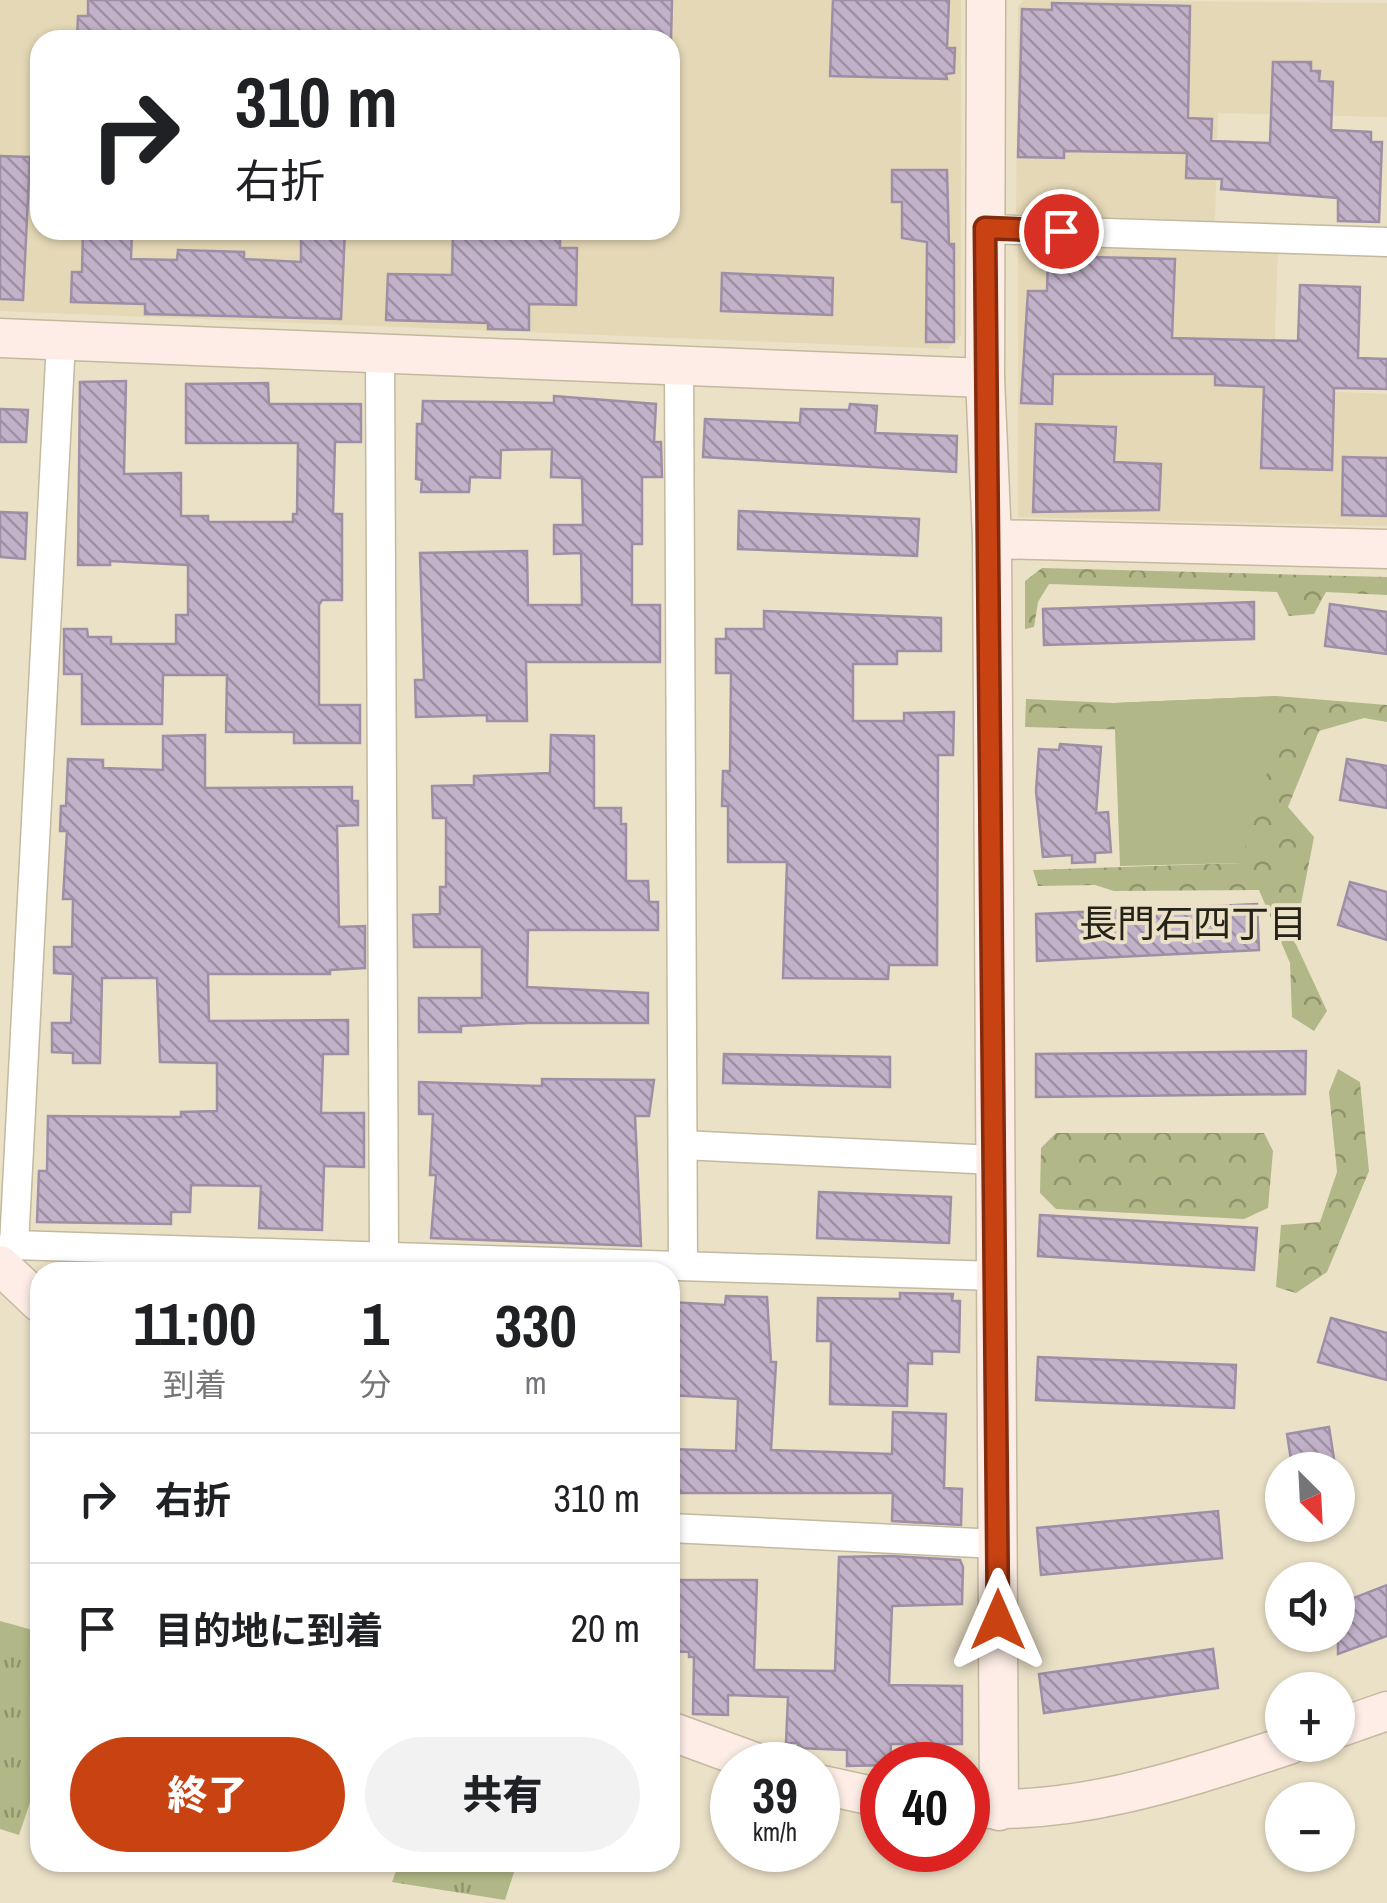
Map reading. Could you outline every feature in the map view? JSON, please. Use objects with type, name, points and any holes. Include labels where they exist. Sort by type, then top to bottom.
[{"type":"street","points":[[986,0],[985,378],[992,539],[998,1544],[988,1742]]},
{"type":"street","points":[[985,228],[1387,242]]},
{"type":"street","points":[[0,338],[380,357],[985,378]]},
{"type":"street","points":[[30,1289],[5,1254],[61,341]]},
{"type":"street","points":[[380,357],[384,1256]]},
{"type":"street","points":[[679,368],[683,1266]]},
{"type":"street","points":[[992,539],[1387,549]]},
{"type":"street","points":[[682,1146],[995,1160]]},
{"type":"street","points":[[5,1254],[384,1256],[477,1262]]},
{"type":"street","points":[[680,1266],[996,1276]]},
{"type":"street","points":[[680,1528],[998,1544]]},
{"type":"street","points":[[1355,1722],[1387,1711]]},
{"type":"street","points":[[680,1736],[710,1746]]},
{"type":"street","points":[[990,1809],[1075,1802],[1185,1778],[1265,1753]]},
{"type":"shaded area","points":[[0,0],[961,0],[961,335],[948,349],[0,311]]},
{"type":"shaded area","points":[[1024,0],[1387,3],[1387,117],[1218,113],[1215,221],[1016,214],[1018,6]]},
{"type":"shaded area","points":[[1018,242],[1278,250],[1273,389],[1387,394],[1387,526],[1018,517]]},
{"type":"green space","points":[[1042,568],[1387,577],[1387,595],[1326,592],[1314,614],[1289,616],[1277,592],[1049,584],[1038,602],[1034,627],[1025,629],[1025,581]]},
{"type":"green space","points":[[1276,696],[1387,705],[1387,722],[1364,718],[1319,731],[1288,807],[1314,837],[1294,940],[1327,1011],[1314,1031],[1292,1017],[1290,963],[1259,890],[1114,891],[1095,885],[1038,886],[1033,870],[1242,863],[1242,733],[1025,727],[1026,699],[1114,703]]},
{"type":"green space","points":[[1276,696],[1281,747],[1257,793],[1242,863],[1120,866],[1114,703]]},
{"type":"green space","points":[[1338,1069],[1360,1082],[1369,1171],[1327,1272],[1296,1293],[1276,1287],[1281,1225],[1320,1222],[1337,1172],[1329,1092]]},
{"type":"green space","points":[[1056,1133],[1264,1133],[1273,1151],[1268,1208],[1244,1219],[1056,1209],[1040,1193],[1041,1148]]},
{"type":"green space","points":[[0,1621],[30,1629],[30,1803],[19,1835],[0,1829]]},
{"type":"green space","points":[[396,1872],[514,1872],[505,1900],[392,1882]]},
{"type":"building","points":[[88,0],[672,0],[671,30],[77,30],[78,16],[88,16]]},
{"type":"building","points":[[833,0],[949,0],[947,48],[955,48],[954,73],[946,74],[947,79],[830,76]]},
{"type":"building","points":[[1052,3],[1190,6],[1188,118],[1212,119],[1211,141],[1270,143],[1273,62],[1311,62],[1311,71],[1320,71],[1319,81],[1333,82],[1331,130],[1371,132],[1371,142],[1382,142],[1379,222],[1338,221],[1338,198],[1221,189],[1222,179],[1186,178],[1187,153],[1064,151],[1064,158],[1018,157],[1022,9],[1052,10]]},
{"type":"building","points":[[0,156],[30,157],[23,300],[0,299]]},
{"type":"building","points":[[892,170],[947,170],[949,244],[954,244],[954,342],[926,342],[927,242],[902,238],[902,202],[892,202]]},
{"type":"building","points":[[83,240],[132,240],[131,259],[177,260],[178,250],[244,252],[244,259],[301,262],[301,240],[345,240],[341,319],[145,314],[145,304],[71,302],[72,272],[82,272]]},
{"type":"building","points":[[453,240],[560,240],[560,248],[577,248],[576,305],[529,304],[529,330],[488,329],[488,323],[386,320],[388,274],[452,275]]},
{"type":"building","points":[[1048,256],[1175,259],[1172,338],[1298,341],[1300,285],[1360,287],[1358,358],[1387,359],[1387,389],[1334,388],[1332,470],[1261,468],[1264,387],[1215,385],[1215,374],[1053,374],[1052,404],[1021,403],[1028,291],[1047,291]]},
{"type":"building","points":[[722,273],[833,278],[832,315],[721,311]]},
{"type":"building","points":[[126,381],[124,474],[181,473],[181,516],[208,516],[208,522],[293,522],[293,514],[297,514],[298,443],[186,443],[186,384],[268,383],[269,404],[361,404],[361,442],[335,442],[333,514],[342,514],[342,600],[322,600],[319,605],[319,705],[360,705],[360,743],[294,743],[294,732],[226,732],[227,675],[163,675],[162,724],[82,724],[82,674],[64,674],[64,629],[87,629],[88,637],[111,637],[111,644],[176,644],[176,615],[188,615],[188,565],[110,561],[110,565],[78,565],[80,382]]},
{"type":"building","points":[[554,396],[656,404],[654,442],[661,442],[662,477],[642,477],[642,544],[632,544],[632,605],[660,605],[660,662],[526,662],[527,721],[487,721],[487,715],[416,717],[415,680],[424,680],[420,553],[527,551],[528,605],[582,605],[581,553],[554,554],[554,525],[583,525],[582,478],[551,477],[552,449],[501,450],[500,478],[470,477],[469,492],[421,492],[422,480],[416,479],[417,424],[422,424],[423,401],[554,403]]},
{"type":"building","points":[[850,404],[877,406],[875,433],[957,436],[956,472],[703,457],[705,419],[800,423],[801,409],[849,410]]},
{"type":"building","points":[[0,409],[28,410],[26,442],[0,442]]},
{"type":"building","points":[[1036,424],[1116,427],[1114,462],[1161,464],[1159,510],[1033,512]]},
{"type":"building","points":[[1343,457],[1387,458],[1387,516],[1342,515]]},
{"type":"building","points":[[739,511],[919,519],[917,556],[738,549]]},
{"type":"building","points":[[0,512],[27,513],[25,559],[0,557]]},
{"type":"building","points":[[1254,602],[1254,639],[1044,645],[1043,609]]},
{"type":"building","points":[[1330,604],[1387,612],[1387,654],[1325,646]]},
{"type":"building","points":[[764,611],[941,618],[941,651],[897,651],[897,664],[853,664],[853,721],[904,721],[904,713],[954,712],[953,755],[938,755],[937,965],[889,965],[888,979],[783,978],[787,862],[728,862],[728,806],[722,806],[723,771],[730,771],[731,673],[716,673],[716,639],[726,639],[726,629],[764,629]]},
{"type":"building","points":[[205,735],[205,788],[352,787],[352,801],[358,801],[358,825],[337,826],[339,927],[365,926],[365,968],[330,970],[330,974],[208,974],[209,1021],[348,1020],[348,1054],[323,1054],[321,1113],[364,1113],[364,1167],[324,1166],[322,1230],[259,1228],[261,1186],[191,1185],[190,1212],[171,1212],[171,1224],[37,1222],[39,1171],[47,1171],[48,1116],[181,1117],[181,1112],[217,1111],[217,1063],[160,1062],[157,978],[102,978],[100,1063],[73,1063],[73,1053],[52,1052],[52,1023],[71,1023],[73,974],[54,973],[54,947],[72,947],[73,899],[63,899],[67,831],[60,831],[61,806],[66,806],[68,759],[103,760],[103,768],[163,770],[163,736]]},
{"type":"building","points":[[551,735],[594,736],[594,808],[621,808],[621,824],[626,824],[626,881],[648,881],[649,902],[658,902],[658,930],[528,930],[527,987],[648,993],[648,1023],[528,1023],[461,1026],[461,1032],[419,1032],[419,998],[482,998],[482,947],[414,947],[413,915],[440,914],[440,887],[446,887],[446,818],[433,818],[432,786],[474,785],[474,776],[550,773]]},
{"type":"building","points":[[1060,744],[1101,747],[1096,813],[1108,812],[1111,852],[1095,853],[1095,862],[1072,863],[1072,855],[1043,857],[1036,791],[1039,749],[1059,750]]},
{"type":"building","points":[[1347,759],[1387,766],[1387,808],[1340,800]]},
{"type":"building","points":[[1350,882],[1387,892],[1387,940],[1338,925]]},
{"type":"building","points":[[1257,904],[1259,950],[1037,961],[1036,914]]},
{"type":"building","points":[[1306,1051],[1305,1094],[1036,1097],[1036,1054]]},
{"type":"building","points":[[724,1054],[890,1057],[890,1087],[723,1083]]},
{"type":"building","points":[[542,1079],[654,1080],[649,1116],[635,1116],[641,1246],[431,1238],[436,1175],[430,1175],[433,1114],[419,1114],[419,1082],[542,1086]]},
{"type":"building","points":[[819,1192],[951,1197],[949,1243],[817,1238]]},
{"type":"building","points":[[1040,1215],[1257,1228],[1254,1270],[1038,1256]]},
{"type":"building","points":[[900,1293],[953,1294],[952,1301],[960,1301],[959,1352],[932,1351],[932,1364],[908,1363],[907,1406],[830,1404],[831,1341],[817,1341],[818,1298],[900,1299]]},
{"type":"building","points":[[726,1296],[767,1297],[771,1362],[776,1362],[771,1450],[892,1454],[893,1412],[946,1414],[944,1488],[962,1489],[961,1525],[892,1521],[893,1493],[680,1493],[680,1449],[736,1451],[738,1399],[680,1396],[680,1303],[725,1305]]},
{"type":"building","points":[[1331,1318],[1387,1333],[1387,1380],[1318,1362]]},
{"type":"building","points":[[1038,1357],[1236,1365],[1234,1408],[1036,1400]]},
{"type":"building","points":[[1329,1427],[1333,1452],[1290,1452],[1287,1434]]},
{"type":"building","points":[[1218,1511],[1222,1558],[1041,1575],[1037,1528]]},
{"type":"building","points":[[839,1557],[960,1560],[962,1604],[892,1606],[889,1685],[962,1686],[962,1742],[860,1742],[860,1766],[847,1766],[847,1750],[840,1750],[840,1742],[786,1742],[788,1697],[728,1695],[728,1715],[693,1714],[694,1657],[680,1652],[680,1580],[757,1580],[754,1670],[835,1671]]},
{"type":"building","points":[[1387,1585],[1387,1636],[1355,1648],[1355,1597]]},
{"type":"building","points":[[1213,1649],[1218,1688],[1044,1713],[1039,1674]]},
{"type":"district","name":"長門石四丁目","points":[[1193,923]]},
{"type":"route","points":[[998,1620],[992,539],[985,378],[985,228],[1061,231]]}]
